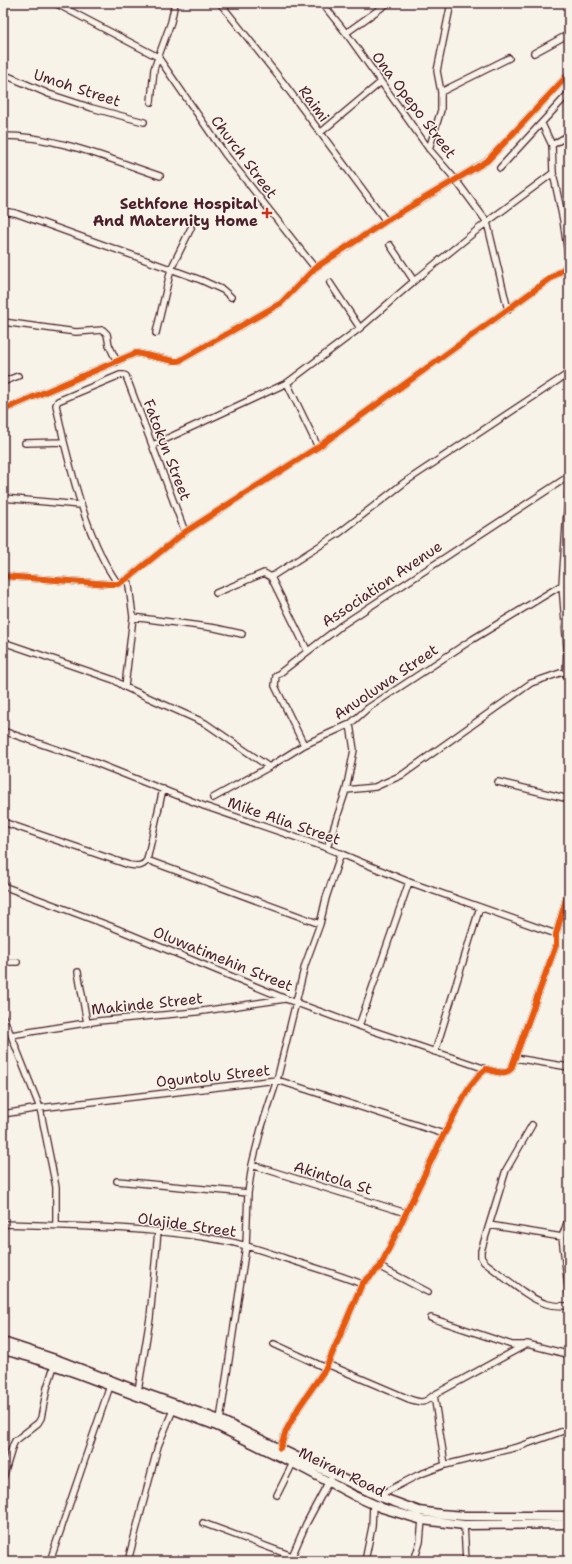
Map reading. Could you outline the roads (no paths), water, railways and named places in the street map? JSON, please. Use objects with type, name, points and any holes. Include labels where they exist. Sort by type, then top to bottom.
[{"type":"main road","name":"Meiran Road","points":[[3,1342],[58,1360],[138,1391],[220,1420],[378,1496],[419,1511],[464,1516],[569,1516]]},
{"type":"main road","name":"Meiran Road","points":[[3,1350],[33,1358],[217,1426],[373,1504],[422,1520],[464,1524],[569,1524]]},
{"type":"street","points":[[55,3],[158,57]]},
{"type":"street","points":[[151,102],[152,78],[171,22],[175,3]]},
{"type":"street","name":"Raimi","points":[[220,3],[282,81],[386,221]]},
{"type":"street","name":"Ona Opepo Street","points":[[322,3],[346,33],[429,149],[456,180],[486,222]]},
{"type":"street","points":[[346,33],[388,3]]},
{"type":"street","points":[[429,149],[441,110],[441,92],[437,71],[450,3]]},
{"type":"street","points":[[534,53],[569,34]]},
{"type":"street","name":"Church Street","points":[[158,57],[225,154],[315,268]]},
{"type":"street","points":[[441,92],[509,58]]},
{"type":"street","name":"Umoh Street","points":[[3,74],[49,94],[92,108],[144,122]]},
{"type":"street","points":[[3,410],[136,353],[179,361],[281,303],[315,268],[386,221],[487,160],[569,74]]},
{"type":"street","points":[[320,133],[381,82]]},
{"type":"street","points":[[500,168],[569,93]]},
{"type":"street","points":[[3,576],[118,584],[128,578],[185,532],[318,447],[508,310],[569,264],[566,219],[553,173],[552,145],[542,124]]},
{"type":"street","points":[[552,145],[569,135]]},
{"type":"street","points":[[3,136],[35,138],[83,150],[160,176]]},
{"type":"street","points":[[153,445],[287,383],[360,328],[414,281],[486,222],[553,173]]},
{"type":"street","points":[[3,211],[15,213],[201,280],[223,290],[231,297]]},
{"type":"street","points":[[486,222],[508,310]]},
{"type":"street","points":[[156,333],[171,269],[191,228]]},
{"type":"street","points":[[390,245],[414,281]]},
{"type":"street","points":[[330,283],[360,328]]},
{"type":"street","points":[[3,322],[76,332],[103,330],[107,334],[109,345],[117,362]]},
{"type":"street","points":[[271,577],[338,534],[405,482],[569,373]]},
{"type":"street","name":"Fatokun Street","points":[[64,442],[56,405],[58,401],[120,375],[126,376],[185,532]]},
{"type":"street","points":[[3,382],[18,376]]},
{"type":"street","points":[[287,383],[318,447]]},
{"type":"street","points":[[25,443],[64,442],[80,505],[102,559],[118,584]]},
{"type":"street","name":"Association Avenue","points":[[304,746],[275,686],[276,676],[307,650],[342,625],[569,476]]},
{"type":"street","points":[[569,481],[562,585],[568,647],[566,671],[569,685]]},
{"type":"street","points":[[3,498],[80,505]]},
{"type":"street","points":[[216,593],[264,573],[271,577],[307,650]]},
{"type":"street","points":[[125,687],[133,617],[128,578]]},
{"type":"street","name":"Anuoluwa Street","points":[[213,798],[304,746],[350,724],[374,704],[562,585]]},
{"type":"street","points":[[133,617],[215,628],[242,634]]},
{"type":"street","points":[[3,642],[114,680],[125,687],[205,723],[269,767]]},
{"type":"street","points":[[346,790],[375,787],[402,775],[530,683],[566,671]]},
{"type":"street","points":[[327,848],[346,790],[354,750],[350,724]]},
{"type":"street","name":"Mike Alia Street","points":[[3,731],[91,761],[204,806],[341,853],[409,882],[556,934]]},
{"type":"street","points":[[498,782],[569,799]]},
{"type":"street","points":[[3,822],[138,867],[147,860],[163,789]]},
{"type":"street","points":[[220,1420],[246,1246],[248,1193],[252,1165],[261,1129],[277,1080],[306,965],[341,853]]},
{"type":"street","points":[[147,860],[320,924]]},
{"type":"street","points":[[359,1026],[409,882]]},
{"type":"street","name":"Oluwatimehin Street","points":[[3,886],[110,926],[286,999],[435,1052],[502,1074],[511,1069],[515,1058]]},
{"type":"street","points":[[569,889],[556,934],[556,945],[515,1058],[569,1067]]},
{"type":"street","points":[[435,1052],[480,907]]},
{"type":"street","points":[[3,962],[17,962]]},
{"type":"street","points":[[78,972],[87,1023]]},
{"type":"street","name":"Makinde Street","points":[[12,1035],[87,1023],[196,1012],[286,999]]},
{"type":"street","points":[[3,1017],[12,1035],[40,1108],[56,1187],[56,1225]]},
{"type":"street","points":[[280,1448],[286,1431],[299,1406],[326,1366],[362,1284],[380,1267],[444,1134],[470,1086],[486,1069]]},
{"type":"street","name":"Oguntolu Street","points":[[3,1114],[40,1108],[277,1080],[444,1134]]},
{"type":"street","points":[[532,1125],[506,1170],[481,1251],[481,1257],[484,1262],[542,1302],[569,1306]]},
{"type":"street","name":"Akintola St","points":[[252,1165],[406,1214]]},
{"type":"street","points":[[117,1181],[248,1193]]},
{"type":"street","points":[[569,1217],[562,1237],[569,1295]]},
{"type":"street","name":"Olajide Street","points":[[3,1224],[56,1225],[158,1231],[226,1241],[341,1276],[362,1284]]},
{"type":"street","points":[[489,1225],[562,1237]]},
{"type":"street","points":[[138,1391],[150,1318],[158,1231]]},
{"type":"street","points":[[380,1267],[428,1292]]},
{"type":"street","points":[[431,1318],[512,1345],[528,1344],[569,1356]]},
{"type":"street","points":[[274,1344],[408,1399],[419,1402],[426,1402],[434,1395],[528,1344]]},
{"type":"street","points":[[3,1478],[15,1441],[38,1423],[41,1418],[47,1388],[54,1366]]},
{"type":"street","points":[[50,1561],[110,1386]]},
{"type":"street","points":[[434,1395],[445,1465]]},
{"type":"street","points":[[128,1561],[158,1446],[173,1410]]},
{"type":"street","points":[[378,1496],[418,1475],[445,1465],[518,1447],[569,1430]]},
{"type":"street","points":[[278,1495],[293,1463]]},
{"type":"street","points":[[203,1523],[291,1558],[306,1524],[333,1474]]},
{"type":"street","points":[[365,1561],[372,1527],[373,1504]]},
{"type":"street","points":[[414,1561],[420,1542],[422,1520]]},
{"type":"street","points":[[464,1524],[466,1561]]},
{"type":"place","name":"Sethfone Hospital And Maternity Home","points":[[267,213]]}]
